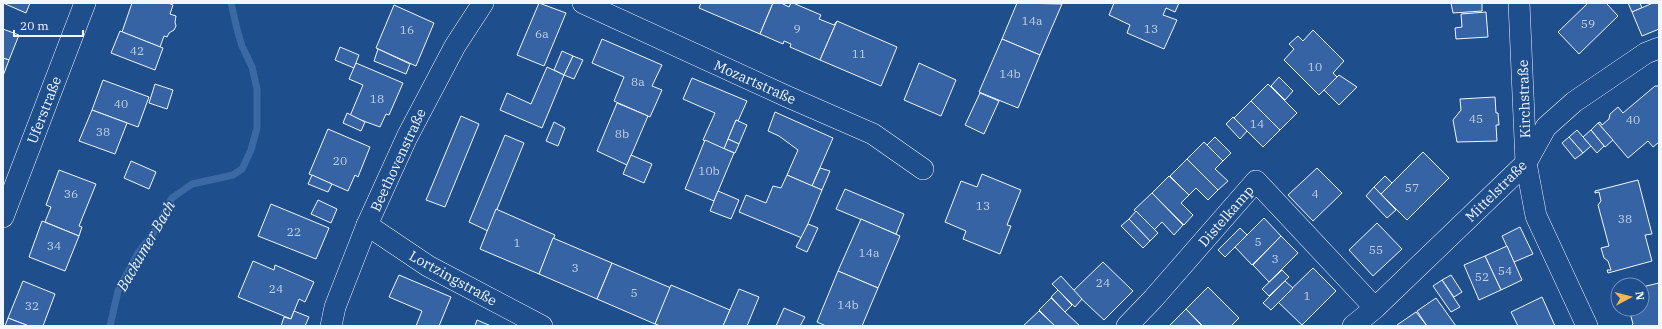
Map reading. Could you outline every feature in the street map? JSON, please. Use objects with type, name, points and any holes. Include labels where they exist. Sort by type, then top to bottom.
[{"type":"street","name":"Uferstraße","points":[[3,217],[85,3]]},
{"type":"street","name":"Beethovenstraße","points":[[331,326],[334,307],[367,225],[408,137],[447,60],[483,3]]},
{"type":"street","name":"Mozartstraße","points":[[583,3],[873,134],[923,169]]},
{"type":"street","name":"Kirchstraße","points":[[1520,3],[1526,164],[1536,216],[1587,326]]},
{"type":"street","name":"Mittelstraße","points":[[1353,326],[1375,308],[1526,164],[1546,127],[1574,102],[1646,53],[1659,48]]},
{"type":"street","name":"Distelkamp","points":[[1126,326],[1153,299],[1256,181],[1375,308]]},
{"type":"street","name":"Lortzingstraße","points":[[367,225],[428,266],[542,326]]},
{"type":"building","points":[[3,3],[30,3],[26,13]]},
{"type":"building","points":[[132,3],[168,3],[173,5],[170,14],[176,16],[176,26],[167,37],[164,36],[160,47],[122,32]]},
{"type":"building","points":[[539,3],[566,13],[544,66],[517,55]]},
{"type":"building","points":[[701,3],[773,3],[760,34],[699,8]]},
{"type":"building","points":[[773,3],[781,3],[789,7],[791,3],[793,3],[821,15],[819,19],[834,25],[837,21],[820,60],[790,47],[791,44],[784,41],[783,44],[760,34]]},
{"type":"building","points":[[1017,3],[1062,4],[1040,55],[1002,39]]},
{"type":"building","points":[[1114,3],[1179,3],[1175,12],[1166,8],[1163,15],[1177,20],[1164,49],[1127,33],[1130,25],[1109,15]]},
{"type":"building","points":[[1451,3],[1482,3],[1482,11],[1453,13]]},
{"type":"building","points":[[1588,3],[1606,3],[1618,16],[1579,54],[1558,32]]},
{"type":"building","points":[[1628,3],[1640,3],[1642,8],[1632,12]]},
{"type":"building","points":[[1653,3],[1659,3],[1659,29],[1642,36],[1632,12]]},
{"type":"building","points":[[394,5],[434,23],[416,66],[376,48]]},
{"type":"building","points":[[1486,12],[1488,37],[1456,39],[1455,28],[1462,27],[1461,14]]},
{"type":"building","points":[[837,21],[897,47],[881,86],[820,60]]},
{"type":"building","points":[[3,29],[19,35],[9,60],[3,58]]},
{"type":"building","points":[[1313,30],[1344,61],[1333,73],[1337,77],[1319,95],[1284,60],[1294,49],[1289,44],[1298,36],[1303,41]]},
{"type":"building","points":[[120,31],[163,48],[155,70],[111,53]]},
{"type":"building","points":[[602,39],[662,65],[652,86],[662,90],[650,117],[614,101],[624,77],[592,63]]},
{"type":"building","points":[[1002,39],[1040,55],[1018,108],[979,92]]},
{"type":"building","points":[[340,47],[359,55],[354,68],[335,60]]},
{"type":"building","points":[[378,49],[410,64],[406,74],[374,61]]},
{"type":"building","points":[[562,51],[573,56],[564,75],[554,70]]},
{"type":"building","points":[[573,56],[583,60],[574,79],[564,75]]},
{"type":"building","points":[[3,58],[9,60],[3,76]]},
{"type":"building","points":[[356,63],[403,83],[389,115],[386,114],[380,127],[350,116],[363,85],[349,79]]},
{"type":"building","points":[[919,63],[956,80],[941,116],[904,100]]},
{"type":"building","points":[[547,67],[564,75],[542,128],[500,110],[507,93],[531,104]]},
{"type":"building","points":[[1339,75],[1357,87],[1339,105],[1324,90]]},
{"type":"building","points":[[1279,77],[1293,91],[1285,100],[1271,86]]},
{"type":"building","points":[[692,78],[747,101],[738,121],[736,120],[724,149],[703,140],[715,113],[683,99]]},
{"type":"building","points":[[103,80],[149,97],[138,127],[92,110]]},
{"type":"building","points":[[155,84],[173,90],[167,109],[149,103]]},
{"type":"building","points":[[1268,84],[1297,113],[1280,130],[1251,101]]},
{"type":"building","points":[[1655,86],[1659,86],[1659,142],[1653,147],[1648,141],[1628,158],[1598,123],[1600,122],[1602,125],[1609,119],[1610,114],[1618,107],[1623,113]]},
{"type":"building","points":[[980,93],[999,101],[984,134],[965,125]]},
{"type":"building","points":[[1495,97],[1496,113],[1498,113],[1499,125],[1496,125],[1497,141],[1457,142],[1453,120],[1461,110],[1460,99]]},
{"type":"building","points":[[1251,101],[1280,130],[1263,147],[1234,118]]},
{"type":"building","points":[[617,103],[648,116],[627,165],[597,151]]},
{"type":"building","points":[[92,110],[127,123],[115,154],[79,141]]},
{"type":"building","points":[[775,112],[833,138],[812,186],[787,175],[798,150],[779,136],[768,131]]},
{"type":"building","points":[[347,113],[365,122],[361,131],[343,123]]},
{"type":"building","points":[[461,116],[479,124],[445,207],[426,200]]},
{"type":"building","points":[[1233,117],[1247,131],[1240,139],[1226,124]]},
{"type":"building","points":[[736,120],[747,125],[739,144],[728,139]]},
{"type":"building","points":[[554,122],[565,128],[558,146],[546,141]]},
{"type":"building","points":[[1598,123],[1613,140],[1605,147],[1591,130]]},
{"type":"building","points":[[328,129],[370,147],[358,177],[355,175],[348,191],[309,174]]},
{"type":"building","points":[[1577,130],[1591,146],[1583,153],[1569,137]]},
{"type":"building","points":[[1591,130],[1604,146],[1597,153],[1583,137]]},
{"type":"building","points":[[505,135],[524,143],[488,231],[469,222]]},
{"type":"building","points":[[1215,137],[1231,153],[1223,161],[1207,145]]},
{"type":"building","points":[[1569,137],[1583,153],[1575,159],[1562,143]]},
{"type":"building","points":[[728,139],[739,144],[735,153],[724,149]]},
{"type":"building","points":[[705,140],[734,153],[714,201],[685,189]]},
{"type":"building","points":[[1204,142],[1223,161],[1215,169],[1228,181],[1218,190],[1187,159]]},
{"type":"building","points":[[1423,152],[1449,178],[1407,220],[1381,194]]},
{"type":"building","points":[[631,155],[652,164],[644,183],[623,174]]},
{"type":"building","points":[[1187,159],[1218,190],[1208,200],[1196,188],[1189,195],[1170,176]]},
{"type":"building","points":[[131,161],[156,172],[149,189],[124,178]]},
{"type":"building","points":[[820,168],[830,171],[822,190],[812,186]]},
{"type":"building","points":[[1317,168],[1342,193],[1313,221],[1288,195]]},
{"type":"building","points":[[59,170],[96,184],[79,226],[82,227],[79,236],[45,222],[51,207],[46,205]]},
{"type":"building","points":[[982,174],[1021,190],[1007,225],[1011,226],[1000,254],[963,239],[966,231],[945,222],[961,181],[977,187]]},
{"type":"building","points":[[312,175],[332,184],[328,192],[308,184]]},
{"type":"building","points":[[787,175],[822,190],[802,238],[739,212],[746,195],[766,203],[773,186],[781,188]]},
{"type":"building","points":[[1169,176],[1189,195],[1181,203],[1193,215],[1184,225],[1152,193]]},
{"type":"building","points":[[1385,176],[1392,183],[1381,194],[1374,187]]},
{"type":"building","points":[[1638,180],[1652,234],[1645,235],[1652,261],[1608,273],[1607,270],[1611,270],[1608,261],[1604,258],[1601,248],[1609,246],[1598,205],[1601,201],[1599,192],[1595,193],[1595,191]]},
{"type":"building","points":[[1374,187],[1396,210],[1387,218],[1366,196]]},
{"type":"building","points":[[845,189],[904,214],[896,234],[836,209]]},
{"type":"building","points":[[718,191],[739,200],[731,219],[710,211]]},
{"type":"building","points":[[1152,193],[1183,225],[1174,235],[1162,222],[1154,230],[1134,210]]},
{"type":"building","points":[[318,200],[337,209],[331,223],[311,214]]},
{"type":"building","points":[[271,204],[329,228],[316,259],[258,236]]},
{"type":"building","points":[[496,209],[555,235],[539,274],[480,249]]},
{"type":"building","points":[[1136,211],[1158,233],[1150,241],[1129,219]]},
{"type":"building","points":[[1264,218],[1281,236],[1252,265],[1235,247]]},
{"type":"building","points":[[861,219],[900,236],[878,288],[838,271]]},
{"type":"building","points":[[1129,219],[1150,241],[1143,248],[1121,226]]},
{"type":"building","points":[[42,221],[79,236],[65,271],[29,257]]},
{"type":"building","points":[[1377,223],[1402,249],[1373,276],[1349,250]]},
{"type":"building","points":[[808,224],[818,228],[807,252],[796,247]]},
{"type":"building","points":[[1520,227],[1533,254],[1514,262],[1502,236]]},
{"type":"building","points":[[1240,228],[1247,235],[1225,257],[1218,250]]},
{"type":"building","points":[[1281,236],[1298,253],[1269,282],[1253,265]]},
{"type":"building","points":[[553,238],[612,263],[597,299],[539,274]]},
{"type":"building","points":[[1507,246],[1522,280],[1501,290],[1485,256]]},
{"type":"building","points":[[1485,256],[1501,290],[1479,300],[1464,265]]},
{"type":"building","points":[[253,261],[274,270],[275,265],[314,282],[305,302],[299,299],[291,319],[238,297]]},
{"type":"building","points":[[1103,262],[1133,291],[1104,320],[1073,291]]},
{"type":"building","points":[[612,263],[671,288],[655,324],[597,299]]},
{"type":"building","points":[[1313,268],[1336,291],[1302,325],[1278,302]]},
{"type":"building","points":[[1282,270],[1289,277],[1269,296],[1262,289]]},
{"type":"building","points":[[838,271],[878,288],[862,326],[826,326],[817,322]]},
{"type":"building","points":[[399,275],[451,297],[439,326],[416,326],[422,311],[389,297]]},
{"type":"building","points":[[1451,275],[1462,292],[1454,297],[1442,280]]},
{"type":"building","points":[[1061,276],[1082,299],[1075,307],[1052,284]]},
{"type":"building","points":[[1442,280],[1460,307],[1451,312],[1433,286]]},
{"type":"building","points":[[23,281],[55,294],[43,326],[29,326],[8,318]]},
{"type":"building","points":[[1285,281],[1293,288],[1271,310],[1263,303]]},
{"type":"building","points":[[1659,283],[1659,326],[1631,326],[1633,324],[1631,317],[1650,317],[1650,285]]},
{"type":"building","points":[[671,285],[730,310],[723,326],[661,326],[655,324]]},
{"type":"building","points":[[1208,287],[1239,318],[1231,326],[1203,326],[1186,309]]},
{"type":"building","points":[[739,289],[759,297],[747,326],[723,326]]},
{"type":"building","points":[[1058,290],[1072,305],[1065,312],[1051,297]]},
{"type":"building","points":[[1542,297],[1555,326],[1518,326],[1511,312]]},
{"type":"building","points":[[1051,298],[1080,326],[1055,326],[1039,310]]},
{"type":"building","points":[[1436,298],[1456,326],[1427,326],[1417,311]]},
{"type":"building","points":[[784,308],[805,317],[800,326],[776,326]]},
{"type":"building","points":[[1186,309],[1202,326],[1170,326],[1170,325]]},
{"type":"building","points":[[294,311],[309,317],[305,326],[281,326],[284,317],[291,319]]},
{"type":"building","points":[[1039,311],[1055,326],[1023,326]]},
{"type":"building","points":[[1416,312],[1427,326],[1397,325]]},
{"type":"building","points":[[8,318],[29,326],[5,326]]},
{"type":"building","points":[[477,320],[491,326],[475,326]]},
{"type":"waterway","name":"Backumer Bach","points":[[110,326],[118,291],[138,253],[153,234],[172,198],[192,184],[233,175],[242,169],[251,150],[257,128],[257,89],[252,67],[242,46],[231,3]]}]
